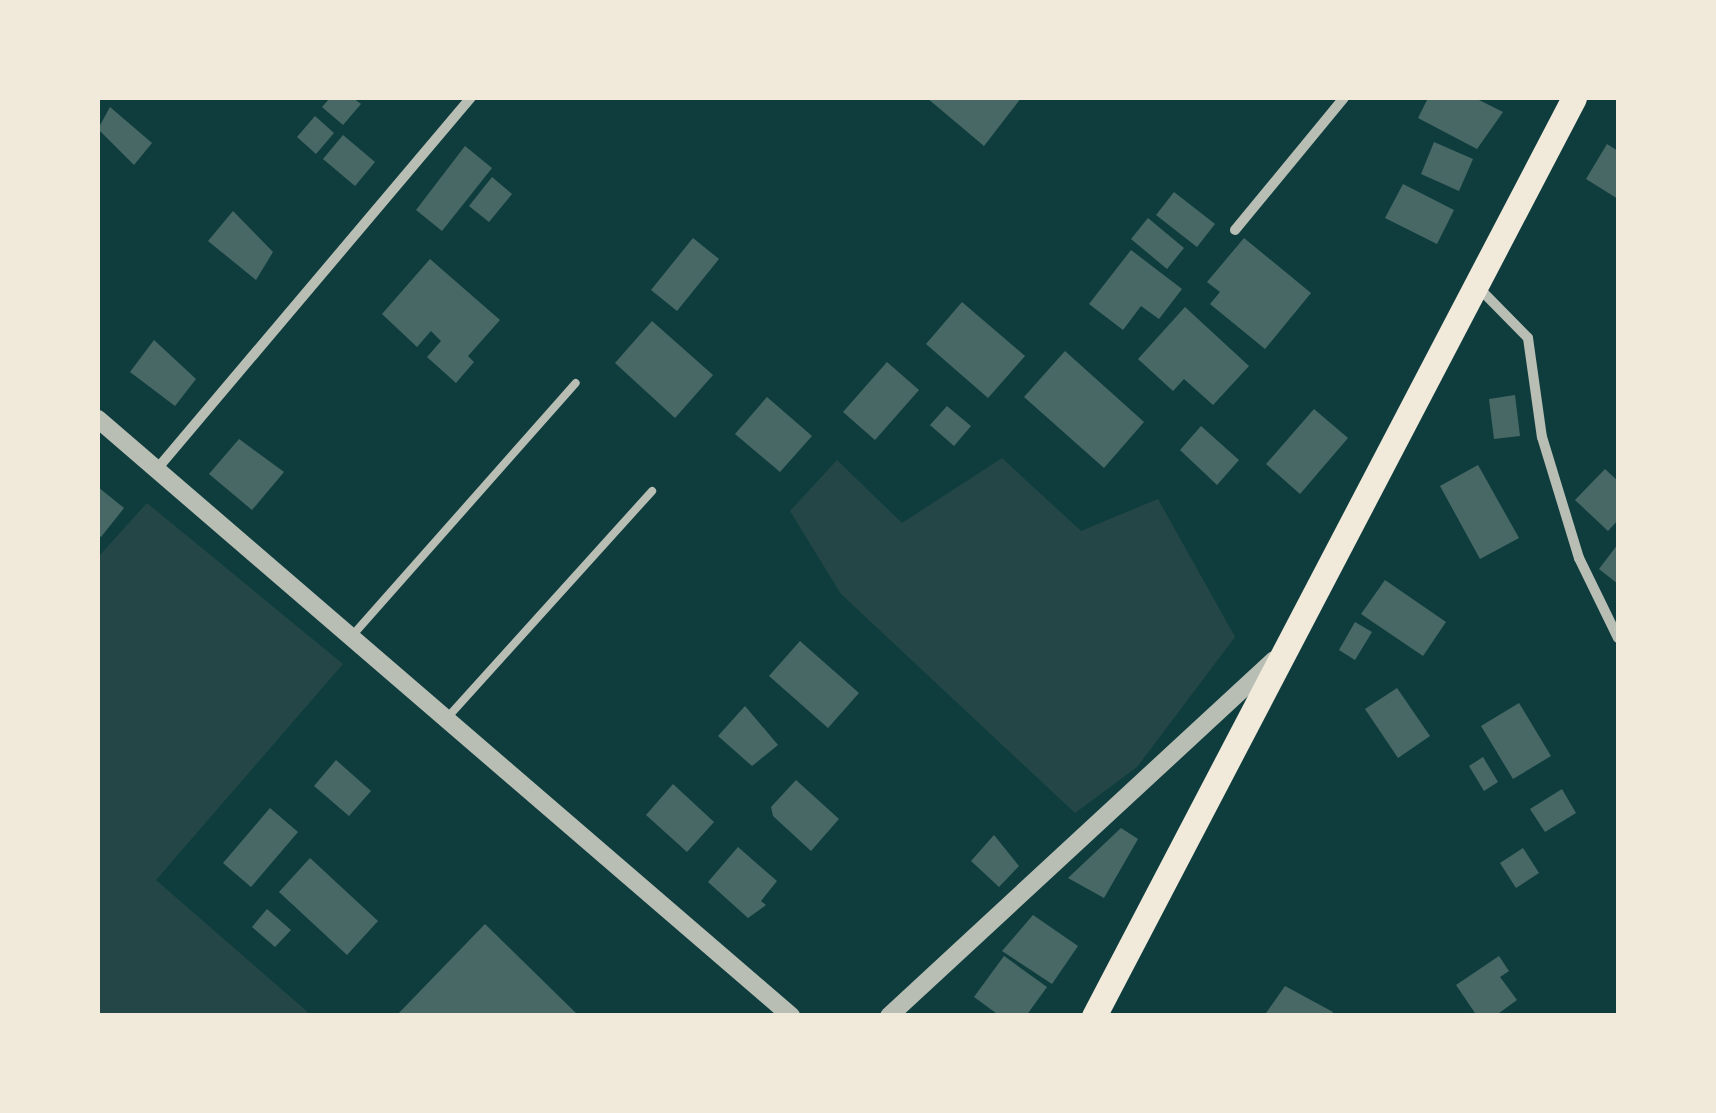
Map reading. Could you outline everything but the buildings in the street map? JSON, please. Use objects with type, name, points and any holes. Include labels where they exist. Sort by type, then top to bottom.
[{"type":"main road","points":[[1094,1016],[1574,98]]},
{"type":"street","points":[[157,469],[471,98]]},
{"type":"street","points":[[1236,230],[1344,98]]},
{"type":"street","points":[[1476,285],[1528,338],[1542,437],[1579,558],[1618,638]]},
{"type":"street","points":[[98,420],[791,1016]]},
{"type":"street","points":[[889,1016],[1284,652]]},
{"type":"lane","points":[[351,637],[576,383]]},
{"type":"lane","points":[[446,718],[652,491]]},
{"type":"shaded area","points":[[1002,458],[1081,531],[1158,499],[1235,637],[1137,767],[1075,813],[841,594],[790,511],[837,460],[902,523]]},
{"type":"shaded area","points":[[147,503],[343,664],[156,880],[311,1015],[98,1015],[98,557]]}]
